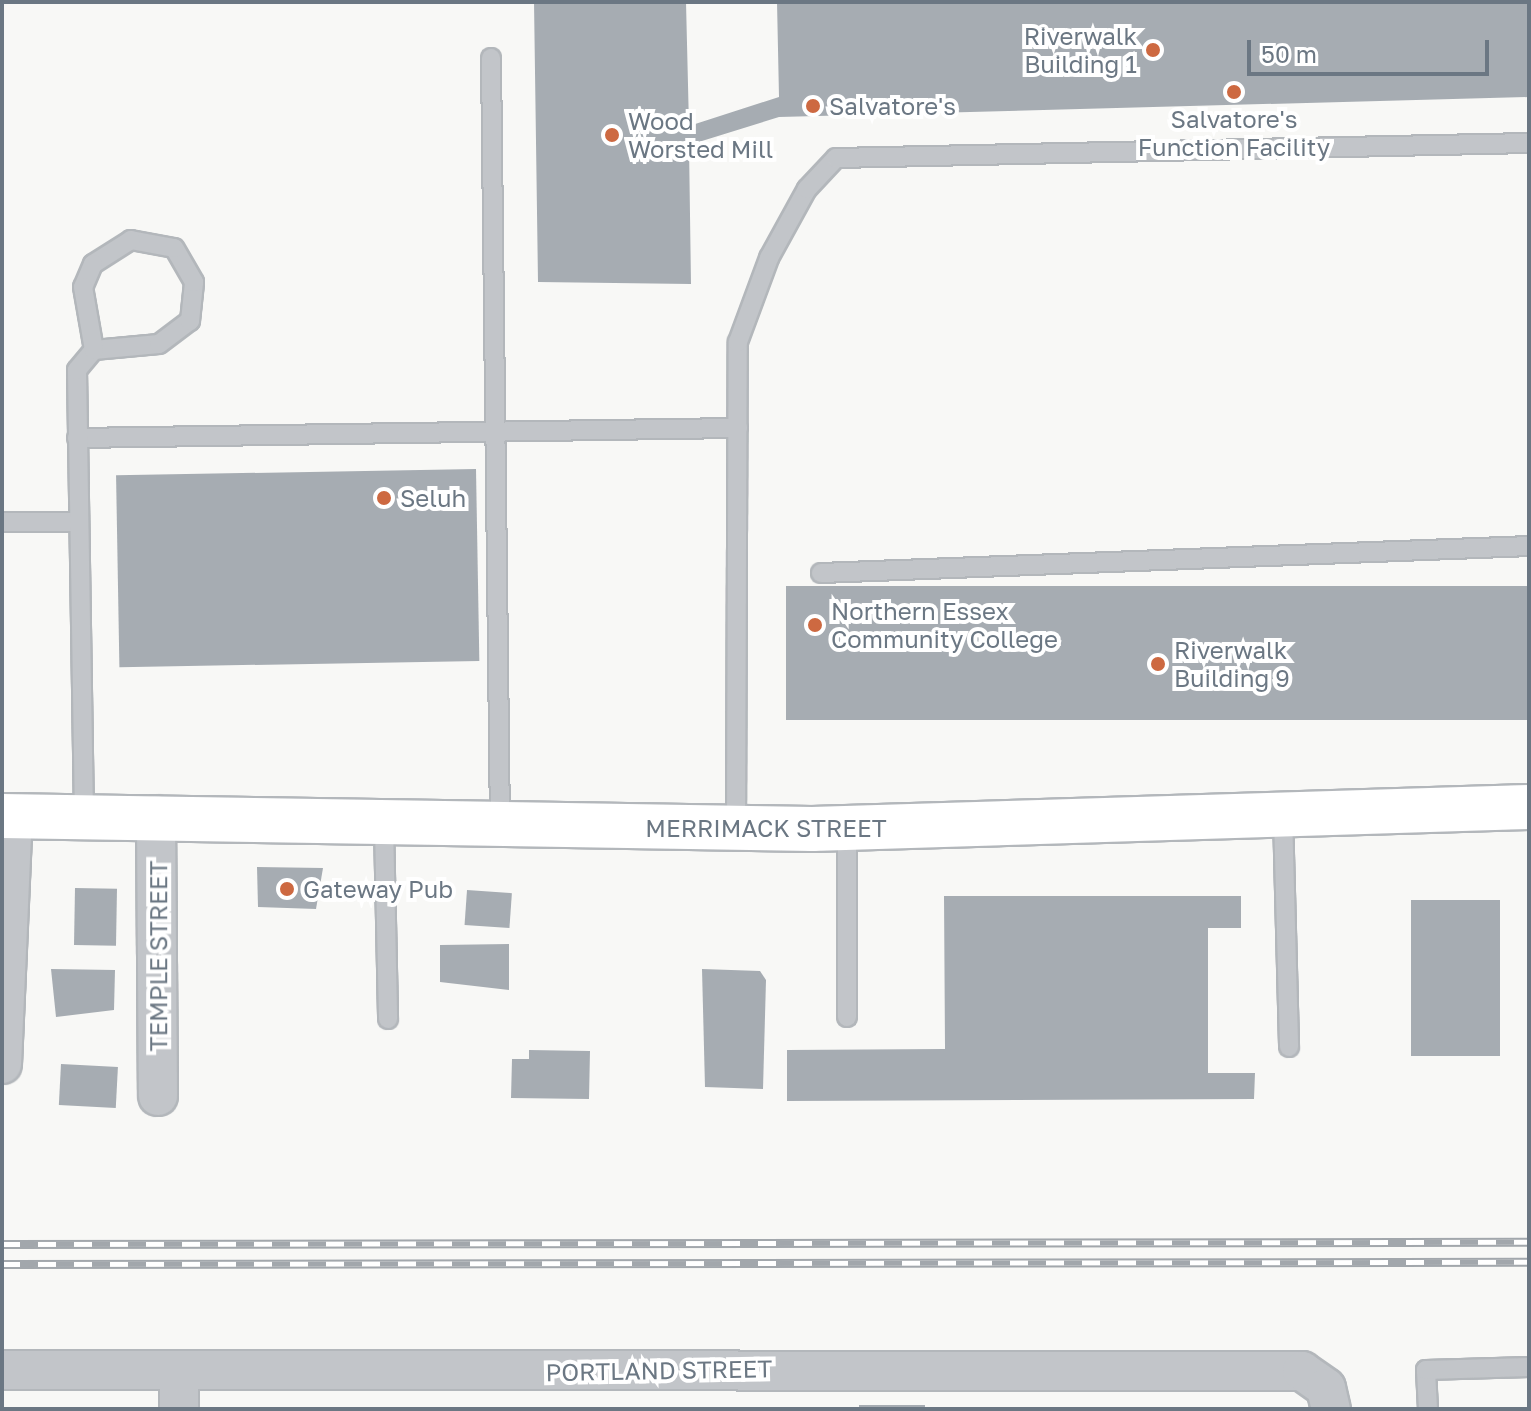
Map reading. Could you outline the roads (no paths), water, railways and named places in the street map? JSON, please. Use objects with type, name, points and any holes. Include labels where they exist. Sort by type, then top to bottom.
[{"type":"main road","name":"MERRIMACK STREET","points":[[7,816],[156,815],[500,829],[847,829],[1529,807]]},
{"type":"street","name":"TEMPLE STREET","points":[[156,815],[158,1096]]},
{"type":"street","points":[[2,1064],[7,816]]},
{"type":"street","name":"PORTLAND STREET","points":[[2,1370],[1010,1365],[1315,1374],[1331,1409]]},
{"type":"street","points":[[179,1371],[179,1409]]},
{"type":"lane","points":[[491,58],[500,434],[500,829]]},
{"type":"lane","points":[[736,828],[738,342],[776,244],[807,189],[836,158],[1529,143]]},
{"type":"lane","points":[[84,816],[77,370],[94,350],[159,344],[190,321],[194,282],[174,248],[131,240],[93,264],[83,287],[94,350]]},
{"type":"lane","points":[[77,438],[738,428]]},
{"type":"lane","points":[[2,522],[78,522]]},
{"type":"lane","points":[[821,573],[1529,546]]},
{"type":"lane","points":[[1283,815],[1289,1047]]},
{"type":"lane","points":[[384,825],[388,1019]]},
{"type":"lane","points":[[847,829],[847,1017]]},
{"type":"lane","points":[[1428,1409],[1426,1370],[1529,1367]]},
{"type":"railway","points":[[2,1244],[1529,1242]]},
{"type":"railway","points":[[2,1264],[1529,1262]]},
{"type":"place","name":"Riverwalk Building 1","points":[[1153,50]]},
{"type":"place","name":"Salvatore's Function Facility","points":[[1234,92]]},
{"type":"place","name":"Salvatore's","points":[[813,106]]},
{"type":"place","name":"Wood Worsted Mill","points":[[612,135]]},
{"type":"place","name":"Seluh","points":[[384,498]]},
{"type":"place","name":"Northern Essex Community College","points":[[815,625]]},
{"type":"place","name":"Riverwalk Building 9","points":[[1158,664]]},
{"type":"place","name":"Gateway Pub","points":[[287,889]]}]
